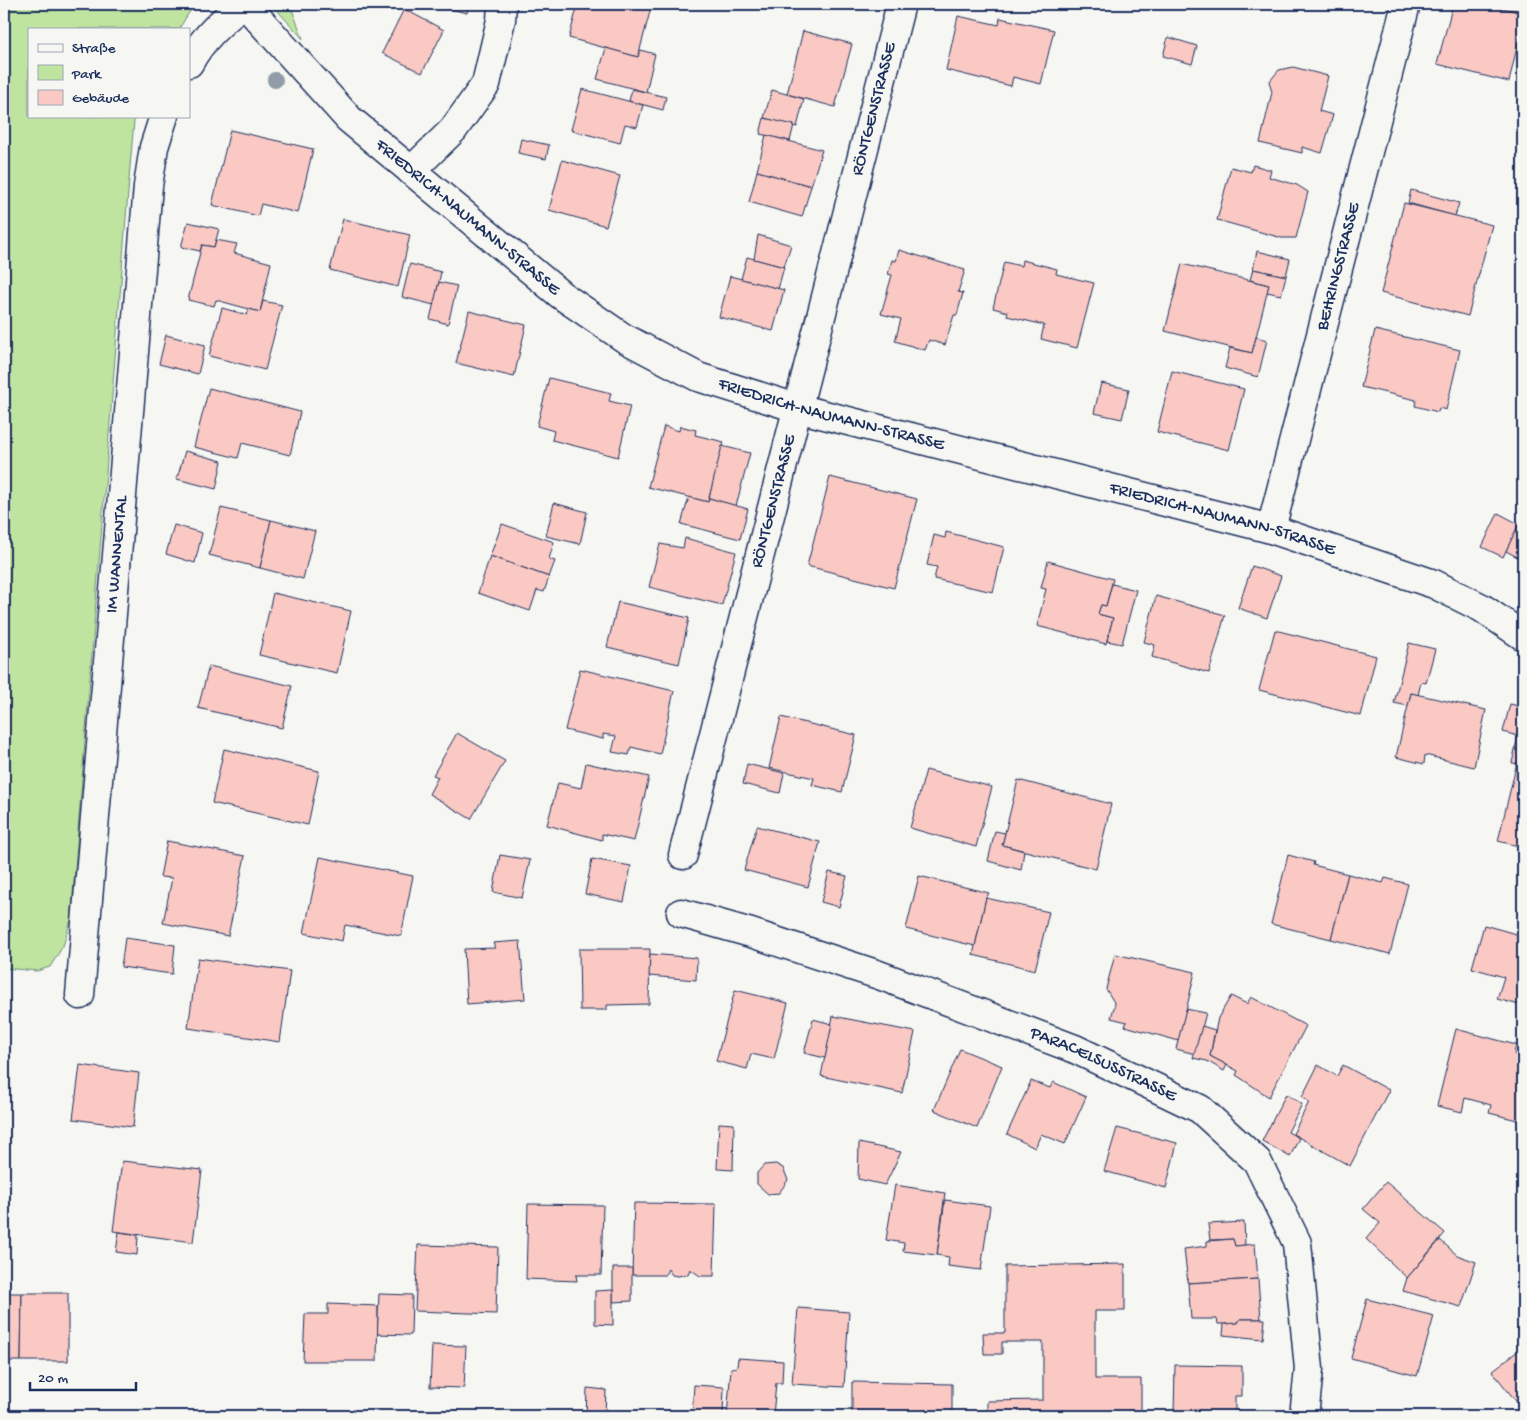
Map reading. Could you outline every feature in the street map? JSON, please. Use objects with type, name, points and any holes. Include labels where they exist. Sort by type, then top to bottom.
[{"type":"street","points":[[190,61],[217,25],[244,4]]},
{"type":"street","name":"FRIEDRICH-NAUMANN-STRASSE","points":[[244,4],[349,120],[561,295],[624,338],[698,377],[797,408],[1270,529],[1434,584],[1482,608],[1523,636]]},
{"type":"street","points":[[411,171],[453,130],[486,84],[501,20],[502,4]]},
{"type":"street","name":"RÖNTGENSTRASSE","points":[[683,855],[901,4]]},
{"type":"street","name":"BEHRINGSTRASSE","points":[[1270,529],[1406,4]]},
{"type":"street","name":"IM WANNENTAL","points":[[80,995],[148,186],[154,147],[163,118]]},
{"type":"street","name":"PARACELSUSSTRASSE","points":[[681,913],[751,933],[914,988],[1075,1049],[1200,1108],[1257,1161],[1297,1243],[1309,1369],[1304,1416]]},
{"type":"green space","points":[[4,4],[196,4],[180,28],[28,28],[28,118],[136,118],[130,167],[71,920],[63,946],[50,967],[37,971],[4,968]]},
{"type":"green space","points":[[273,4],[290,4],[303,39],[276,9]]},
{"type":"building","points":[[443,4],[469,4],[467,13],[442,7]]},
{"type":"building","points":[[578,4],[652,4],[638,57],[569,38]]},
{"type":"building","points":[[1453,4],[1486,4],[1523,13],[1523,21],[1509,82],[1437,64]]},
{"type":"building","points":[[1486,4],[1523,4],[1523,13]]},
{"type":"building","points":[[404,9],[444,30],[422,73],[382,53]]},
{"type":"building","points":[[958,16],[999,25],[1000,18],[1054,30],[1041,84],[1013,77],[1011,86],[946,70]]},
{"type":"building","points":[[803,31],[852,44],[835,107],[787,94]]},
{"type":"building","points":[[1168,37],[1197,46],[1192,64],[1163,56]]},
{"type":"building","points":[[606,48],[638,57],[640,50],[655,54],[646,92],[597,79]]},
{"type":"building","points":[[1293,67],[1328,76],[1319,111],[1333,115],[1322,153],[1302,147],[1302,153],[1260,143],[1272,92],[1269,82],[1279,70]]},
{"type":"building","points":[[582,89],[643,105],[637,127],[625,124],[620,143],[571,130]]},
{"type":"building","points":[[632,89],[666,97],[663,110],[629,101]]},
{"type":"building","points":[[772,90],[804,99],[797,127],[764,118]]},
{"type":"building","points":[[764,118],[794,125],[790,141],[760,134]]},
{"type":"building","points":[[230,130],[313,149],[298,213],[261,204],[258,216],[212,205]]},
{"type":"building","points":[[766,135],[822,150],[811,186],[757,171]]},
{"type":"building","points":[[521,139],[549,145],[546,159],[518,153]]},
{"type":"building","points":[[562,160],[620,176],[606,226],[549,210]]},
{"type":"building","points":[[1253,165],[1271,170],[1269,177],[1297,185],[1308,192],[1296,238],[1282,238],[1217,220],[1231,167],[1251,172]]},
{"type":"building","points":[[757,171],[811,186],[802,217],[749,202]]},
{"type":"building","points":[[1411,190],[1459,203],[1455,216],[1408,203]]},
{"type":"building","points":[[1404,203],[1492,225],[1468,316],[1381,293]]},
{"type":"building","points":[[343,219],[410,235],[398,287],[330,270]]},
{"type":"building","points":[[188,222],[219,229],[214,247],[202,245],[200,251],[181,247]]},
{"type":"building","points":[[758,235],[791,245],[784,267],[754,259]]},
{"type":"building","points":[[216,240],[237,244],[234,253],[271,263],[260,312],[216,300],[214,306],[188,300],[202,245],[214,247]]},
{"type":"building","points":[[899,250],[965,270],[958,292],[963,293],[957,315],[954,315],[945,345],[929,340],[925,350],[895,341],[901,319],[881,314],[892,275],[888,274],[892,260],[896,261]]},
{"type":"building","points":[[1257,251],[1290,259],[1286,276],[1253,269]]},
{"type":"building","points":[[747,257],[784,267],[778,289],[741,279]]},
{"type":"building","points":[[1022,260],[1057,269],[1056,274],[1094,283],[1077,348],[1041,339],[1044,325],[1007,316],[1008,312],[993,308],[1004,262],[1021,266]]},
{"type":"building","points":[[410,264],[441,272],[434,305],[402,297]]},
{"type":"building","points":[[1182,264],[1269,285],[1252,353],[1165,331]]},
{"type":"building","points":[[1253,269],[1286,276],[1281,295],[1267,292],[1269,285],[1250,280]]},
{"type":"building","points":[[730,276],[784,290],[773,331],[719,317]]},
{"type":"building","points":[[439,282],[457,286],[448,324],[430,319]]},
{"type":"building","points":[[263,301],[282,305],[265,370],[209,356],[222,308],[247,315],[249,309],[260,312]]},
{"type":"building","points":[[469,311],[526,325],[514,377],[456,363]]},
{"type":"building","points":[[1375,330],[1460,350],[1446,410],[1439,408],[1438,412],[1415,406],[1416,400],[1361,387]]},
{"type":"building","points":[[166,335],[205,345],[198,374],[159,364]]},
{"type":"building","points":[[1256,337],[1267,340],[1258,377],[1225,368],[1230,348],[1252,353]]},
{"type":"building","points":[[1172,371],[1244,389],[1229,450],[1157,432]]},
{"type":"building","points":[[549,378],[611,393],[609,401],[630,406],[618,457],[552,440],[554,431],[537,426]]},
{"type":"building","points":[[1101,383],[1129,389],[1122,419],[1094,413]]},
{"type":"building","points":[[209,388],[300,412],[290,455],[242,443],[238,458],[194,447]]},
{"type":"building","points":[[664,426],[679,431],[680,426],[696,430],[695,435],[724,442],[708,502],[648,487]]},
{"type":"building","points":[[722,446],[750,453],[736,506],[709,498]]},
{"type":"building","points":[[185,451],[222,461],[216,489],[177,479]]},
{"type":"building","points":[[830,477],[917,499],[894,588],[807,566]]},
{"type":"building","points":[[689,497],[708,502],[709,498],[748,509],[740,539],[681,524]]},
{"type":"building","points":[[554,503],[587,512],[580,544],[546,536]]},
{"type":"building","points":[[221,508],[271,520],[260,568],[209,555]]},
{"type":"building","points":[[1498,513],[1519,524],[1503,557],[1482,547]]},
{"type":"building","points":[[1523,515],[1523,560],[1506,551]]},
{"type":"building","points":[[271,520],[315,531],[303,579],[260,568]]},
{"type":"building","points":[[502,524],[554,542],[549,559],[555,561],[549,577],[490,556]]},
{"type":"building","points":[[174,525],[202,533],[195,563],[166,554]]},
{"type":"building","points":[[946,532],[1004,547],[993,592],[934,579],[937,567],[927,565],[934,535],[945,538]]},
{"type":"building","points":[[685,538],[736,552],[722,605],[649,587],[660,544],[683,548]]},
{"type":"building","points":[[490,556],[549,577],[544,592],[537,590],[530,611],[478,593]]},
{"type":"building","points":[[1048,561],[1113,579],[1106,606],[1101,605],[1098,614],[1113,618],[1106,644],[1037,626],[1046,589],[1041,588]]},
{"type":"building","points":[[1252,566],[1281,576],[1267,618],[1238,608]]},
{"type":"building","points":[[1112,584],[1136,590],[1122,644],[1107,641],[1113,618],[1098,614],[1101,605],[1106,606]]},
{"type":"building","points":[[273,593],[351,611],[337,673],[259,655]]},
{"type":"building","points":[[1156,596],[1225,615],[1209,673],[1152,657],[1155,645],[1144,642]]},
{"type":"building","points":[[618,602],[689,618],[679,664],[607,647]]},
{"type":"building","points":[[1275,630],[1376,656],[1361,716],[1259,690]]},
{"type":"building","points":[[1409,643],[1435,649],[1426,683],[1421,682],[1418,695],[1411,693],[1408,706],[1394,703]]},
{"type":"building","points":[[209,666],[292,686],[282,728],[198,708]]},
{"type":"building","points":[[580,669],[674,691],[660,754],[631,747],[629,755],[612,752],[616,736],[603,734],[603,739],[565,730]]},
{"type":"building","points":[[1411,693],[1486,710],[1474,767],[1425,755],[1424,764],[1396,757]]},
{"type":"building","points":[[1510,704],[1523,707],[1518,736],[1503,732]]},
{"type":"building","points":[[781,717],[856,735],[842,792],[812,785],[814,778],[769,768]]},
{"type":"building","points":[[1521,722],[1523,722],[1523,764],[1512,763]]},
{"type":"building","points":[[457,733],[505,761],[471,819],[429,794],[438,777],[433,775]]},
{"type":"building","points":[[224,749],[319,771],[308,825],[212,803]]},
{"type":"building","points":[[1517,762],[1523,764],[1523,847],[1498,841]]},
{"type":"building","points":[[586,763],[649,777],[634,841],[602,834],[602,840],[547,825],[558,783],[581,788]]},
{"type":"building","points":[[747,764],[784,773],[780,793],[743,784]]},
{"type":"building","points":[[926,770],[992,787],[976,847],[910,828]]},
{"type":"building","points":[[1018,780],[1111,804],[1096,869],[1002,845]]},
{"type":"building","points":[[757,826],[820,842],[808,887],[744,870]]},
{"type":"building","points":[[995,831],[1005,833],[1002,845],[1024,851],[1021,870],[988,861]]},
{"type":"building","points":[[167,841],[245,856],[228,936],[163,923],[172,878],[160,877]]},
{"type":"building","points":[[500,855],[530,860],[522,898],[493,892]]},
{"type":"building","points":[[1288,855],[1314,862],[1313,865],[1348,874],[1331,939],[1271,924]]},
{"type":"building","points":[[320,857],[413,876],[401,936],[345,925],[342,941],[304,933]]},
{"type":"building","points":[[592,859],[631,866],[624,902],[585,894]]},
{"type":"building","points":[[829,872],[847,876],[839,907],[821,902]]},
{"type":"building","points":[[1348,874],[1383,883],[1385,878],[1408,884],[1390,954],[1331,939]]},
{"type":"building","points":[[919,876],[989,893],[986,898],[975,946],[906,929]]},
{"type":"building","points":[[986,898],[1049,912],[1035,970],[973,955]]},
{"type":"building","points":[[1484,925],[1523,936],[1523,1006],[1497,999],[1504,977],[1472,968]]},
{"type":"building","points":[[125,938],[175,945],[172,974],[121,967]]},
{"type":"building","points":[[520,941],[525,999],[467,1004],[464,949],[495,948],[493,943]]},
{"type":"building","points":[[579,949],[650,949],[649,1004],[607,1005],[607,1010],[580,1010]]},
{"type":"building","points":[[650,954],[697,958],[696,980],[649,976]]},
{"type":"building","points":[[1115,954],[1195,972],[1179,1041],[1125,1026],[1127,1022],[1111,1018],[1115,1004],[1106,989]]},
{"type":"building","points":[[198,958],[290,971],[280,1042],[188,1028]]},
{"type":"building","points":[[735,990],[788,1003],[774,1059],[751,1054],[747,1069],[716,1061]]},
{"type":"building","points":[[1231,996],[1247,1004],[1251,997],[1306,1026],[1269,1097],[1236,1075],[1238,1071],[1210,1056],[1218,1018]]},
{"type":"building","points":[[1186,1009],[1206,1013],[1195,1054],[1176,1049]]},
{"type":"building","points":[[833,1016],[915,1032],[902,1093],[821,1076]]},
{"type":"building","points":[[813,1019],[832,1024],[825,1058],[804,1053]]},
{"type":"building","points":[[1202,1026],[1215,1030],[1210,1056],[1227,1065],[1224,1071],[1207,1061],[1193,1058]]},
{"type":"building","points":[[1456,1029],[1516,1045],[1514,1054],[1523,1056],[1523,1112],[1521,1121],[1489,1113],[1491,1105],[1465,1098],[1462,1112],[1437,1106]]},
{"type":"building","points":[[960,1049],[1002,1066],[977,1128],[934,1110]]},
{"type":"building","points":[[80,1065],[139,1073],[133,1127],[73,1119]]},
{"type":"building","points":[[1318,1065],[1337,1076],[1343,1065],[1389,1090],[1350,1166],[1293,1134],[1309,1102],[1302,1097]]},
{"type":"building","points":[[1031,1081],[1050,1088],[1053,1082],[1086,1097],[1065,1144],[1041,1134],[1035,1148],[1007,1134]]},
{"type":"building","points":[[1286,1094],[1302,1104],[1288,1132],[1299,1138],[1290,1157],[1262,1141]]},
{"type":"building","points":[[719,1123],[734,1124],[733,1170],[717,1169]]},
{"type":"building","points":[[1117,1128],[1177,1143],[1166,1188],[1104,1171]]},
{"type":"building","points":[[859,1143],[901,1152],[885,1185],[858,1179]]},
{"type":"building","points":[[122,1161],[202,1170],[193,1242],[113,1231]]},
{"type":"building","points":[[776,1164],[783,1168],[788,1180],[779,1193],[768,1194],[757,1184],[757,1173],[764,1165]]},
{"type":"building","points":[[1386,1182],[1445,1233],[1407,1278],[1366,1239],[1380,1223],[1363,1209]]},
{"type":"building","points":[[895,1185],[945,1193],[937,1255],[903,1251],[904,1243],[886,1240]]},
{"type":"building","points":[[945,1200],[990,1206],[981,1270],[948,1266],[949,1257],[937,1255]]},
{"type":"building","points":[[634,1203],[716,1204],[714,1276],[700,1276],[690,1269],[688,1274],[678,1276],[672,1275],[668,1269],[665,1275],[632,1275]]},
{"type":"building","points":[[528,1204],[603,1205],[601,1275],[576,1275],[577,1281],[526,1279]]},
{"type":"building","points":[[1244,1222],[1245,1245],[1235,1246],[1233,1239],[1210,1240],[1208,1224]]},
{"type":"building","points":[[119,1232],[138,1235],[137,1255],[116,1252]]},
{"type":"building","points":[[1233,1239],[1235,1246],[1255,1244],[1258,1279],[1188,1283],[1184,1249],[1207,1246],[1207,1241]]},
{"type":"building","points":[[1440,1240],[1457,1255],[1476,1262],[1461,1307],[1403,1291],[1407,1278]]},
{"type":"building","points":[[418,1245],[498,1247],[496,1314],[415,1311]]},
{"type":"building","points":[[1125,1264],[1125,1311],[1095,1311],[1095,1379],[1141,1379],[1141,1416],[987,1416],[987,1401],[1043,1400],[1043,1342],[1002,1342],[1002,1354],[984,1354],[983,1333],[1005,1333],[1005,1266]]},
{"type":"building","points":[[613,1268],[632,1268],[632,1301],[613,1302]]},
{"type":"building","points":[[1258,1279],[1261,1319],[1240,1319],[1238,1323],[1218,1324],[1217,1319],[1191,1319],[1188,1283]]},
{"type":"building","points":[[613,1290],[613,1325],[595,1324],[595,1291]]},
{"type":"building","points":[[1523,1292],[1523,1305],[1517,1297]]},
{"type":"building","points":[[4,1293],[22,1293],[21,1361],[4,1361]]},
{"type":"building","points":[[22,1293],[68,1293],[68,1361],[21,1361]]},
{"type":"building","points":[[379,1294],[412,1295],[411,1335],[377,1334]]},
{"type":"building","points":[[1367,1299],[1434,1316],[1417,1376],[1351,1358]]},
{"type":"building","points":[[328,1304],[378,1306],[377,1361],[303,1361],[305,1314],[328,1314]]},
{"type":"building","points":[[798,1308],[849,1312],[844,1387],[792,1384]]},
{"type":"building","points":[[1240,1319],[1265,1319],[1263,1339],[1223,1335],[1224,1324],[1238,1323]]},
{"type":"building","points":[[432,1345],[466,1346],[464,1388],[430,1387]]},
{"type":"building","points":[[1523,1347],[1523,1410],[1492,1371]]},
{"type":"building","points":[[738,1358],[783,1361],[782,1383],[776,1383],[773,1416],[727,1416],[731,1368],[737,1367]]},
{"type":"building","points":[[1175,1365],[1242,1366],[1242,1396],[1235,1396],[1235,1416],[1174,1416]]},
{"type":"building","points":[[852,1382],[952,1384],[952,1416],[852,1416]]},
{"type":"building","points":[[694,1385],[724,1387],[723,1416],[692,1416]]},
{"type":"building","points":[[587,1388],[606,1390],[605,1416],[586,1416]]},
{"type":"building","points":[[522,1413],[586,1415],[586,1416],[522,1416]]}]
